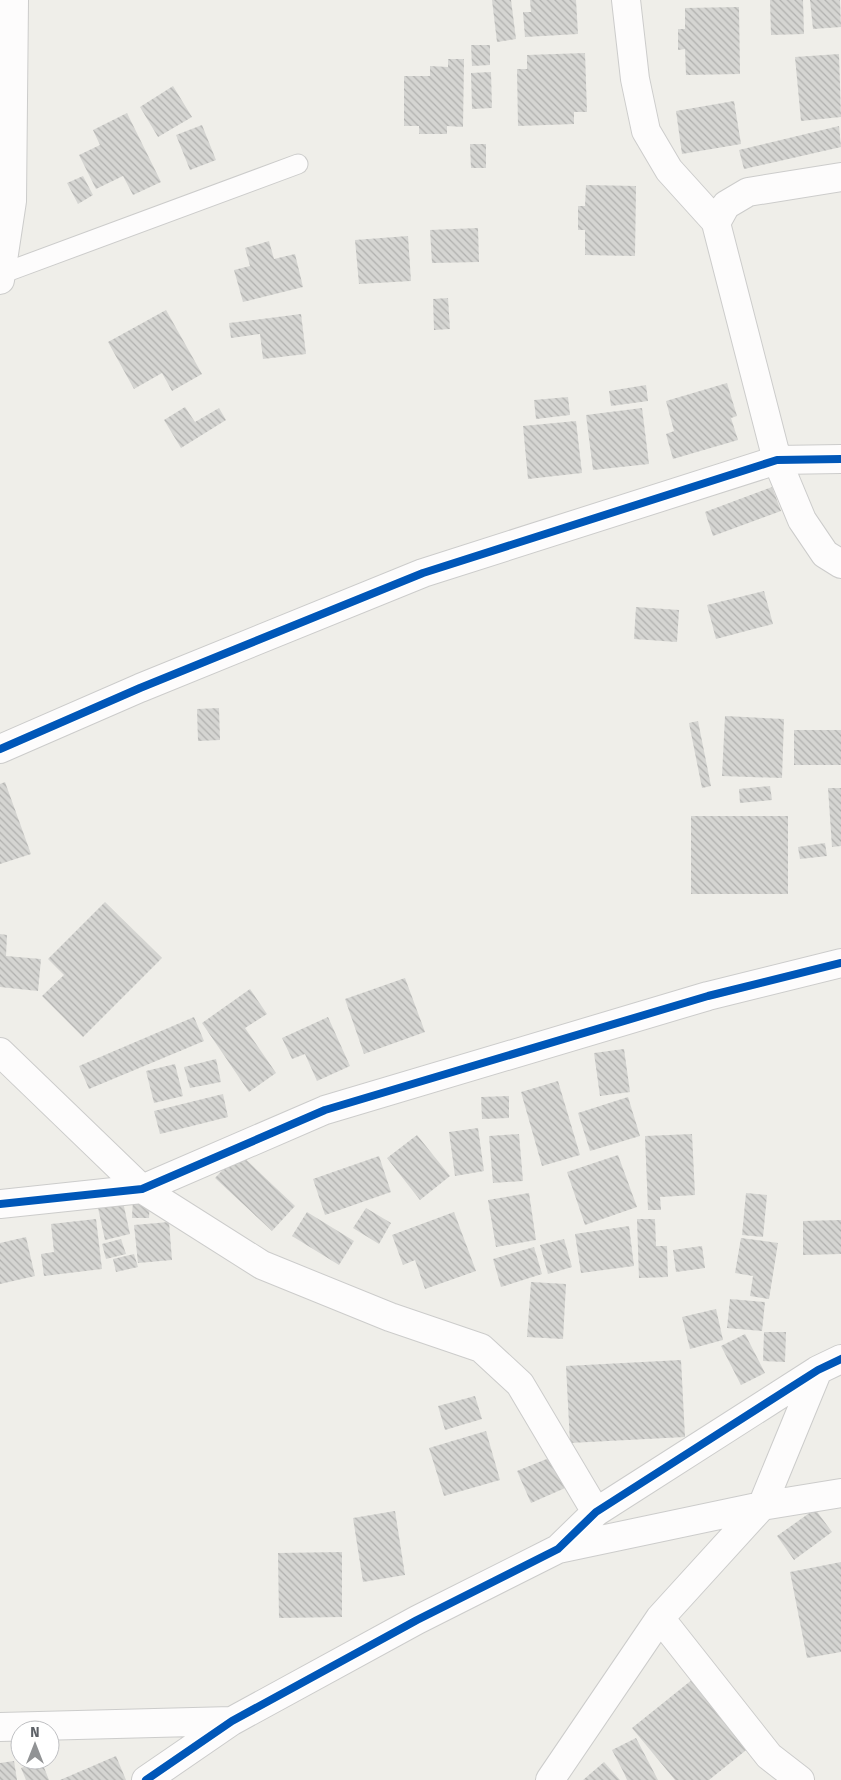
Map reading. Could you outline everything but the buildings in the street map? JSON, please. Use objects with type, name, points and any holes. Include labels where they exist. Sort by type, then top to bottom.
[{"type":"street","points":[[626,0],[635,79],[646,131],[669,170],[716,222],[777,460],[802,520],[825,554],[841,564]]},
{"type":"street","points":[[0,277],[12,201],[9,12]]},
{"type":"street","points":[[716,222],[726,205],[748,192],[841,177]]},
{"type":"street","points":[[0,749],[140,688],[423,573],[777,460],[841,459]]},
{"type":"street","points":[[0,1204],[142,1189],[325,1110],[708,996],[841,962]]},
{"type":"street","points":[[0,1052],[142,1189],[262,1265],[390,1318],[480,1348],[520,1384],[596,1512]]},
{"type":"street","points":[[558,1548],[596,1512],[829,1364]]},
{"type":"street","points":[[550,1780],[660,1618],[762,1506],[829,1364]]},
{"type":"street","points":[[146,1780],[232,1721],[417,1620],[558,1548],[762,1506],[841,1493]]},
{"type":"street","points":[[660,1618],[769,1756],[800,1780]]},
{"type":"street","points":[[0,1727],[232,1721]]},
{"type":"lane","points":[[0,277],[298,164]]},
{"type":"cycle path","points":[[0,749],[140,688],[423,573],[777,460],[841,459]]},
{"type":"cycle path","points":[[0,1204],[142,1189],[325,1110],[708,996],[841,963]]},
{"type":"cycle path","points":[[146,1780],[232,1721],[417,1620],[558,1549],[596,1512],[818,1370],[841,1359]]}]
